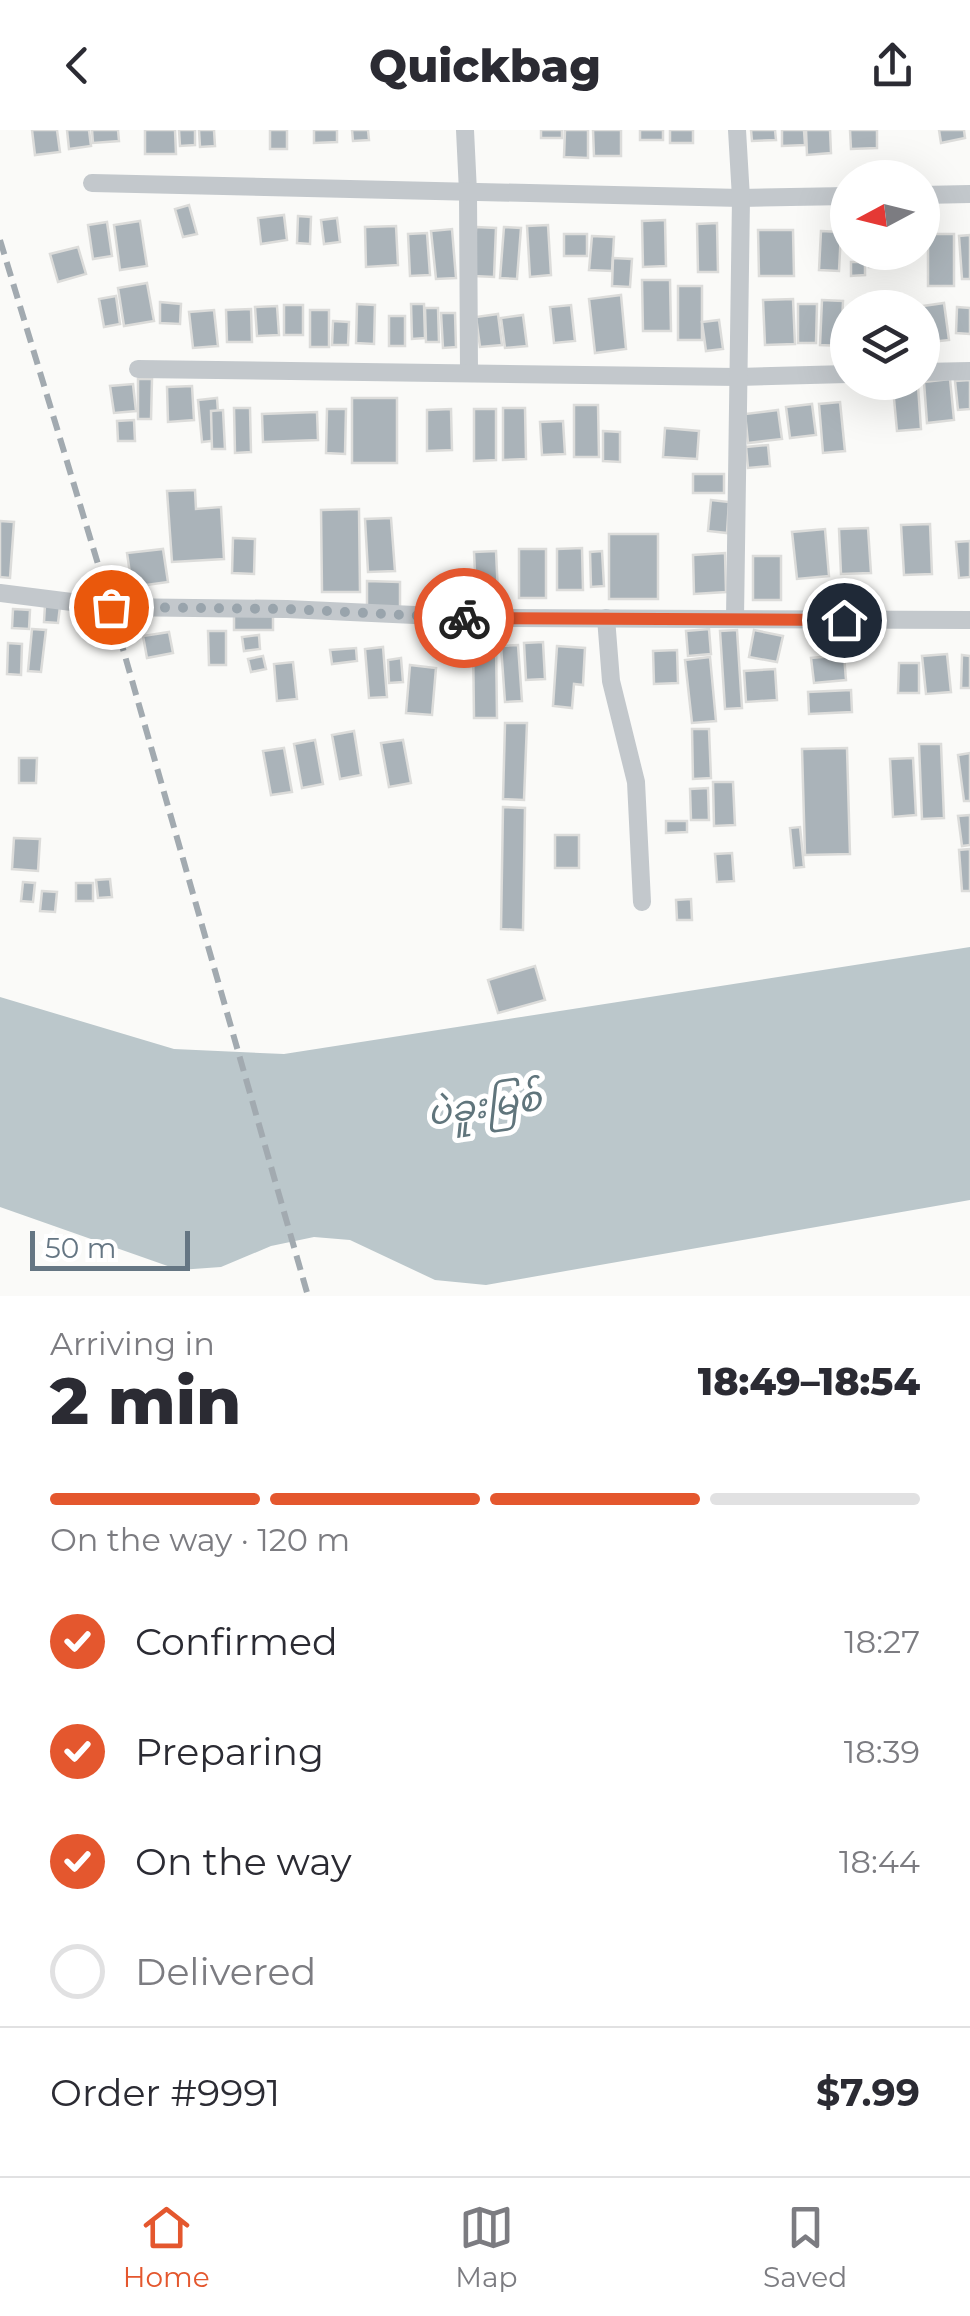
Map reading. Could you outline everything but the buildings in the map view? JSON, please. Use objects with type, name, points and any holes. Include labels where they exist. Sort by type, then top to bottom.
[{"type":"street","points":[[465,130],[469,373]]},
{"type":"street","points":[[735,618],[740,198],[737,130]]},
{"type":"street","points":[[92,183],[740,198],[830,196]]},
{"type":"street","points":[[940,195],[970,194]]},
{"type":"street","points":[[138,368],[738,377],[830,374]]},
{"type":"street","points":[[940,372],[970,371]]},
{"type":"street","points":[[0,593],[111,607],[287,609],[478,618],[970,620]]},
{"type":"street","points":[[606,618],[611,681],[636,782],[642,902]]},
{"type":"water","name":"ပဲခူးမြစ်","points":[[970,947],[970,1200],[486,1285],[435,1280],[350,1240],[314,1237],[271,1246],[221,1267],[179,1270],[0,1207],[0,997],[174,1049],[284,1054]]},
{"type":"railway","points":[[0,240],[111,607],[308,1296]]},
{"type":"way so far","points":[[111,607],[287,609],[464,618]]},
{"type":"route","points":[[464,618],[844,620]]}]
